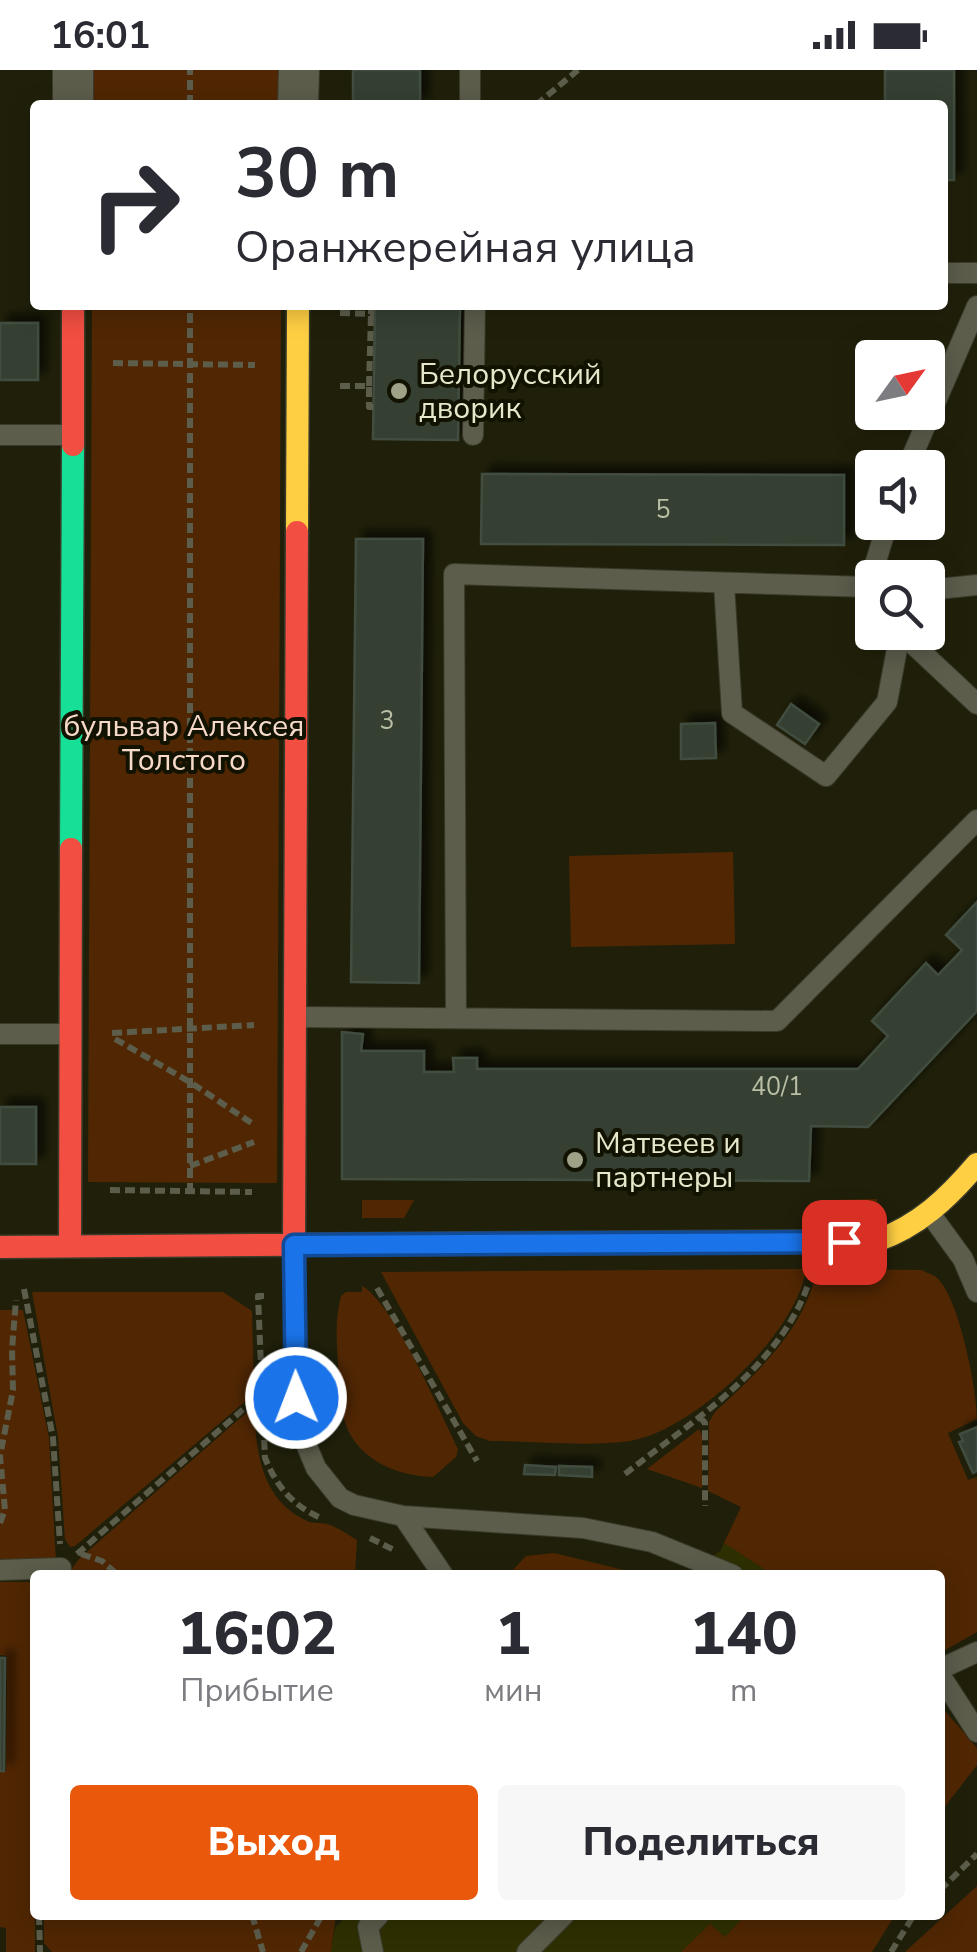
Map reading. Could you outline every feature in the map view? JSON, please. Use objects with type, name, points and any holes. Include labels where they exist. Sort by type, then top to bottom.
[{"type":"street","points":[[73,70],[73,100]]},
{"type":"street","points":[[298,70],[298,100]]},
{"type":"street","points":[[70,1245],[72,310]]},
{"type":"street","points":[[294,1245],[298,310]]},
{"type":"street","points":[[0,1247],[876,1242],[901,1234],[931,1215],[977,1164]]},
{"type":"lane","points":[[470,70],[470,100]]},
{"type":"lane","points":[[948,273],[977,273]]},
{"type":"lane","points":[[915,450],[977,306]]},
{"type":"lane","points":[[473,434],[475,310]]},
{"type":"lane","points":[[0,434],[72,435]]},
{"type":"lane","points":[[456,1017],[454,574],[855,587]]},
{"type":"lane","points":[[724,584],[732,713],[826,776],[888,702],[897,650]]},
{"type":"lane","points":[[945,588],[977,585]]},
{"type":"lane","points":[[918,650],[977,704]]},
{"type":"lane","points":[[295,1017],[777,1021],[977,820]]},
{"type":"lane","points":[[0,1034],[71,1034]]},
{"type":"lane","points":[[931,1215],[963,1258],[977,1292]]},
{"type":"lane","points":[[294,1245],[298,1425],[316,1468],[340,1498],[403,1516],[582,1528],[652,1542],[720,1570]]},
{"type":"lane","points":[[403,1516],[440,1570]]},
{"type":"lane","points":[[0,1570],[61,1568]]},
{"type":"lane","points":[[945,1669],[977,1652]]},
{"type":"lane","points":[[945,1680],[977,1732]]},
{"type":"lane","points":[[373,1952],[368,1927],[374,1920]]},
{"type":"lane","points":[[527,1952],[559,1920]]},
{"type":"path","points":[[190,70],[190,100]]},
{"type":"path","points":[[542,100],[578,70]]},
{"type":"path","points":[[190,310],[190,1193]]},
{"type":"path","points":[[328,313],[360,310]]},
{"type":"path","points":[[370,310],[368,406],[374,407]]},
{"type":"path","points":[[72,363],[297,365]]},
{"type":"path","points":[[328,386],[369,386]]},
{"type":"path","points":[[294,1160],[270,1136],[190,1082],[105,1033],[190,1030],[295,1017]]},
{"type":"path","points":[[190,1166],[270,1136]]},
{"type":"path","points":[[105,1190],[258,1192]]},
{"type":"path","points":[[625,1474],[744,1378],[801,1306],[812,1275]]},
{"type":"path","points":[[24,1284],[53,1438],[60,1550],[102,1561],[112,1570]]},
{"type":"path","points":[[376,1286],[476,1461]]},
{"type":"path","points":[[0,1523],[5,1510],[0,1456],[13,1390],[16,1300]]},
{"type":"path","points":[[61,1568],[262,1393]]},
{"type":"path","points":[[700,1417],[705,1423],[705,1506]]},
{"type":"path","points":[[313,1514],[331,1522]]},
{"type":"path","points":[[362,1535],[398,1552]]},
{"type":"path","points":[[945,1885],[977,1854]]},
{"type":"path","points":[[40,1920],[40,1952]]},
{"type":"path","points":[[254,1920],[264,1952]]},
{"type":"path","points":[[301,1952],[319,1920]]},
{"type":"path","points":[[890,1952],[911,1920]]},
{"type":"shaded area","points":[[724,1543],[765,1570],[696,1570]]},
{"type":"shaded area","points":[[342,1920],[817,1920],[787,1952],[331,1952],[335,1928]]},
{"type":"green space","points":[[92,70],[281,70],[281,100],[92,100]]},
{"type":"green space","name":"бульвар Алексея Толстого","points":[[92,310],[281,310],[277,1183],[88,1182]]},
{"type":"green space","points":[[733,852],[735,944],[571,947],[569,856]]},
{"type":"green space","points":[[877,1199],[877,1215],[819,1217],[819,1200]]},
{"type":"green space","points":[[362,1200],[414,1200],[404,1218],[362,1218]]},
{"type":"green space","points":[[806,1269],[784,1322],[738,1376],[711,1399],[655,1433],[630,1441],[597,1444],[490,1441],[476,1436],[463,1423],[381,1272]]},
{"type":"green space","points":[[817,1269],[922,1270],[936,1277],[952,1303],[970,1366],[977,1419],[948,1433],[968,1480],[977,1477],[977,1632],[945,1650],[945,1570],[765,1570],[724,1543],[741,1507],[708,1491],[709,1422],[778,1348],[811,1291]]},
{"type":"green space","points":[[362,1286],[374,1296],[401,1335],[458,1449],[456,1457],[433,1477],[404,1473],[377,1461],[365,1453],[348,1430],[341,1400],[337,1316],[341,1296],[362,1292]]},
{"type":"green space","points":[[32,1292],[223,1292],[252,1311],[254,1394],[70,1547],[65,1539],[58,1437]]},
{"type":"green space","points":[[0,1310],[23,1310],[49,1438],[56,1561],[0,1561]]},
{"type":"green space","points":[[254,1406],[259,1456],[279,1500],[309,1522],[333,1526],[357,1540],[355,1570],[71,1570]]},
{"type":"green space","points":[[699,1429],[702,1488],[647,1469]]},
{"type":"green space","points":[[554,1553],[624,1570],[513,1570],[526,1556]]},
{"type":"green space","points":[[0,1582],[30,1582],[30,1920],[35,1920],[35,1952],[6,1952],[6,1928],[0,1927],[0,1772],[6,1771],[7,1656],[0,1655]]},
{"type":"green space","points":[[945,1711],[977,1748],[977,1765],[945,1807]]},
{"type":"green space","points":[[977,1886],[977,1952],[905,1952],[940,1920],[945,1920],[945,1915]]},
{"type":"green space","points":[[44,1920],[335,1920],[331,1952],[52,1952],[44,1943]]},
{"type":"green space","points":[[741,1920],[892,1920],[872,1952],[681,1952],[710,1924],[725,1937]]},
{"type":"building","points":[[353,70],[420,70],[420,100],[353,100]]},
{"type":"building","points":[[885,70],[954,70],[954,180],[948,180],[948,100],[885,100]]},
{"type":"building","points":[[375,310],[460,310],[458,440],[373,439]]},
{"type":"building","points":[[0,323],[38,323],[38,380],[0,380]]},
{"type":"building","points":[[482,474],[844,475],[844,545],[481,544]]},
{"type":"building","points":[[356,539],[423,539],[419,983],[351,982]]},
{"type":"building","points":[[791,704],[819,724],[805,744],[777,725]]},
{"type":"building","points":[[715,723],[716,758],[681,759],[681,724]]},
{"type":"building","points":[[977,902],[977,1011],[868,1127],[811,1126],[809,1181],[342,1179],[342,1032],[363,1034],[361,1051],[424,1051],[424,1072],[454,1072],[453,1058],[477,1058],[477,1069],[858,1069],[888,1036],[872,1021],[926,963],[938,975],[962,950],[946,935]]},
{"type":"building","points":[[0,1107],[36,1107],[36,1164],[0,1164]]},
{"type":"building","points":[[977,1427],[977,1471],[973,1473],[959,1442],[963,1441],[960,1434]]},
{"type":"building","points":[[525,1465],[556,1467],[555,1475],[524,1474]]},
{"type":"building","points":[[559,1466],[592,1467],[592,1477],[559,1475]]},
{"type":"building","points":[[0,1658],[5,1658],[4,1771],[0,1771]]},
{"type":"traffic: fast","points":[[71,849],[73,445]]},
{"type":"traffic: slow","points":[[297,532],[298,310]]},
{"type":"traffic: slow","points":[[400,1244],[876,1241],[932,1210],[977,1164]]},
{"type":"traffic: jam","points":[[73,310],[73,445]]},
{"type":"traffic: jam","points":[[294,1245],[297,532]]},
{"type":"traffic: jam","points":[[70,1245],[71,849]]},
{"type":"traffic: jam","points":[[0,1247],[400,1244]]},
{"type":"place","name":"Белорусский дворик","points":[[399,391]]},
{"type":"place","name":"Матвеев и партнеры","points":[[575,1160]]},
{"type":"route","points":[[296,1398],[294,1245],[844,1242]]}]
